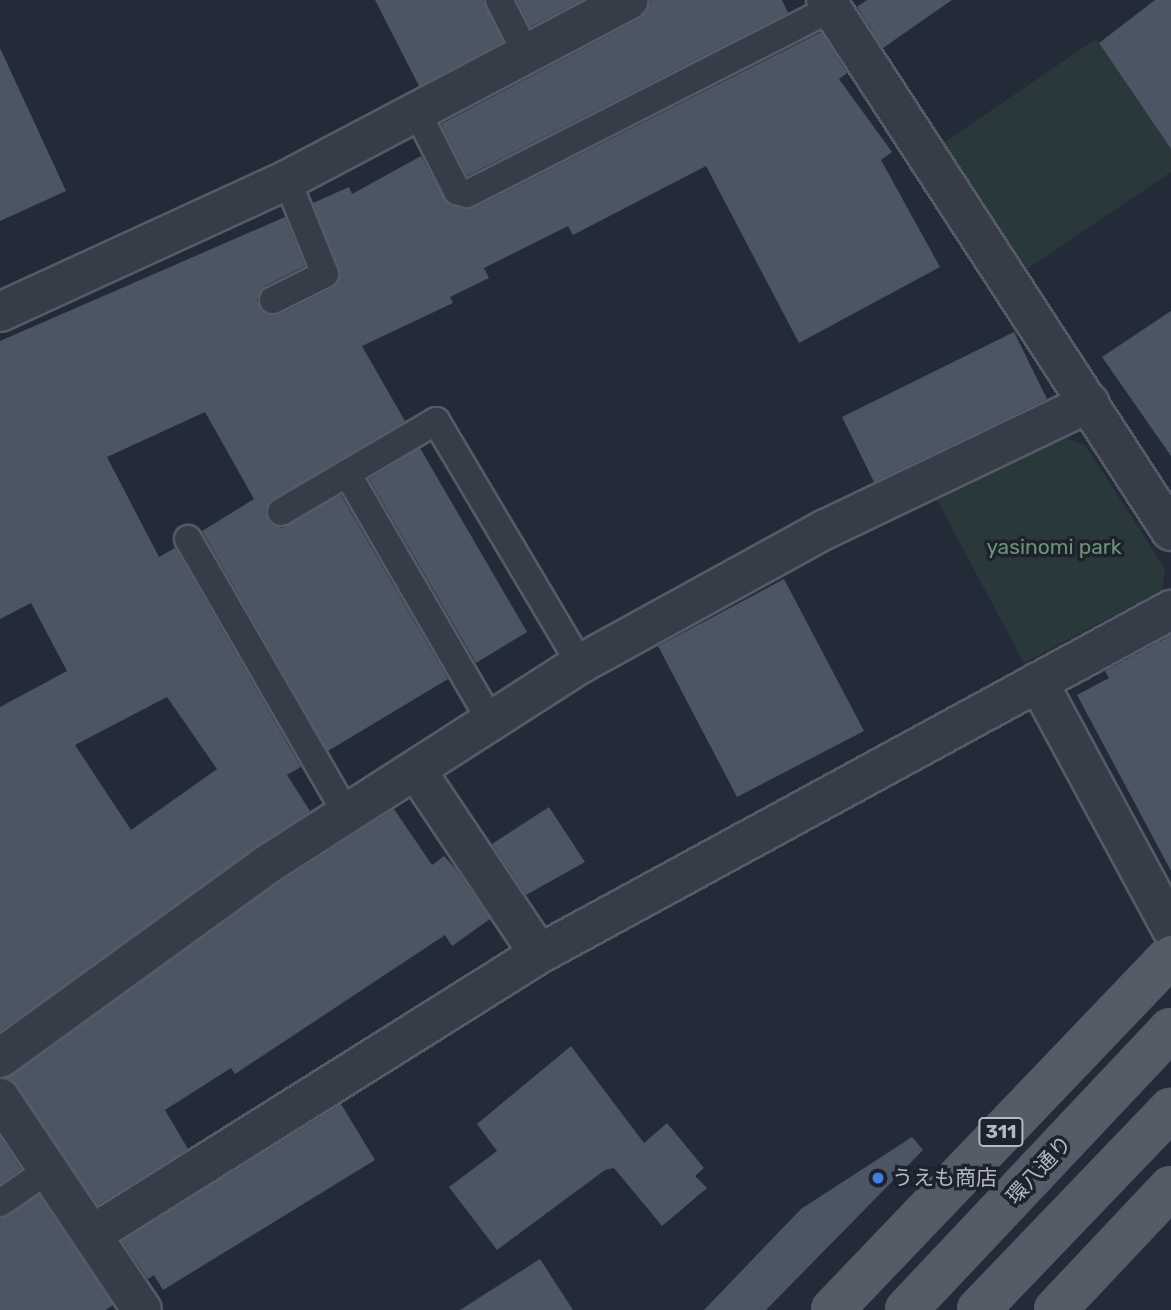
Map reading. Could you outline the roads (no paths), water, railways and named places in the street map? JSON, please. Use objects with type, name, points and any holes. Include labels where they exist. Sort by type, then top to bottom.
[{"type":"main road","name":"311","points":[[832,1310],[1171,955]]},
{"type":"main road","name":"環八通り","points":[[906,1310],[1171,1029]]},
{"type":"main road","points":[[978,1310],[1171,1109]]},
{"type":"main road","points":[[1055,1310],[1171,1187]]},
{"type":"street","points":[[0,312],[287,180],[629,0]]},
{"type":"street","points":[[829,4],[1171,530]]},
{"type":"street","points":[[0,1058],[347,814],[580,664],[826,529],[1089,403]]},
{"type":"street","points":[[93,1234],[539,954],[1171,610]]},
{"type":"street","points":[[1038,682],[1171,928]]},
{"type":"street","points":[[416,770],[539,954]]},
{"type":"street","points":[[0,1098],[51,1168],[142,1310]]},
{"type":"lane","points":[[499,0],[527,55]]},
{"type":"lane","points":[[417,112],[457,191],[467,194],[829,4]]},
{"type":"lane","points":[[273,300],[325,274],[287,180]]},
{"type":"lane","points":[[281,512],[436,421],[580,664]]},
{"type":"lane","points":[[347,473],[491,721]]},
{"type":"lane","points":[[188,538],[347,814]]},
{"type":"lane","points":[[0,1203],[51,1168]]},
{"type":"place","name":"うえも商店","points":[[878,1178]]},
{"type":"park label","name":"yasinomi park","points":[[1054,547]]}]
